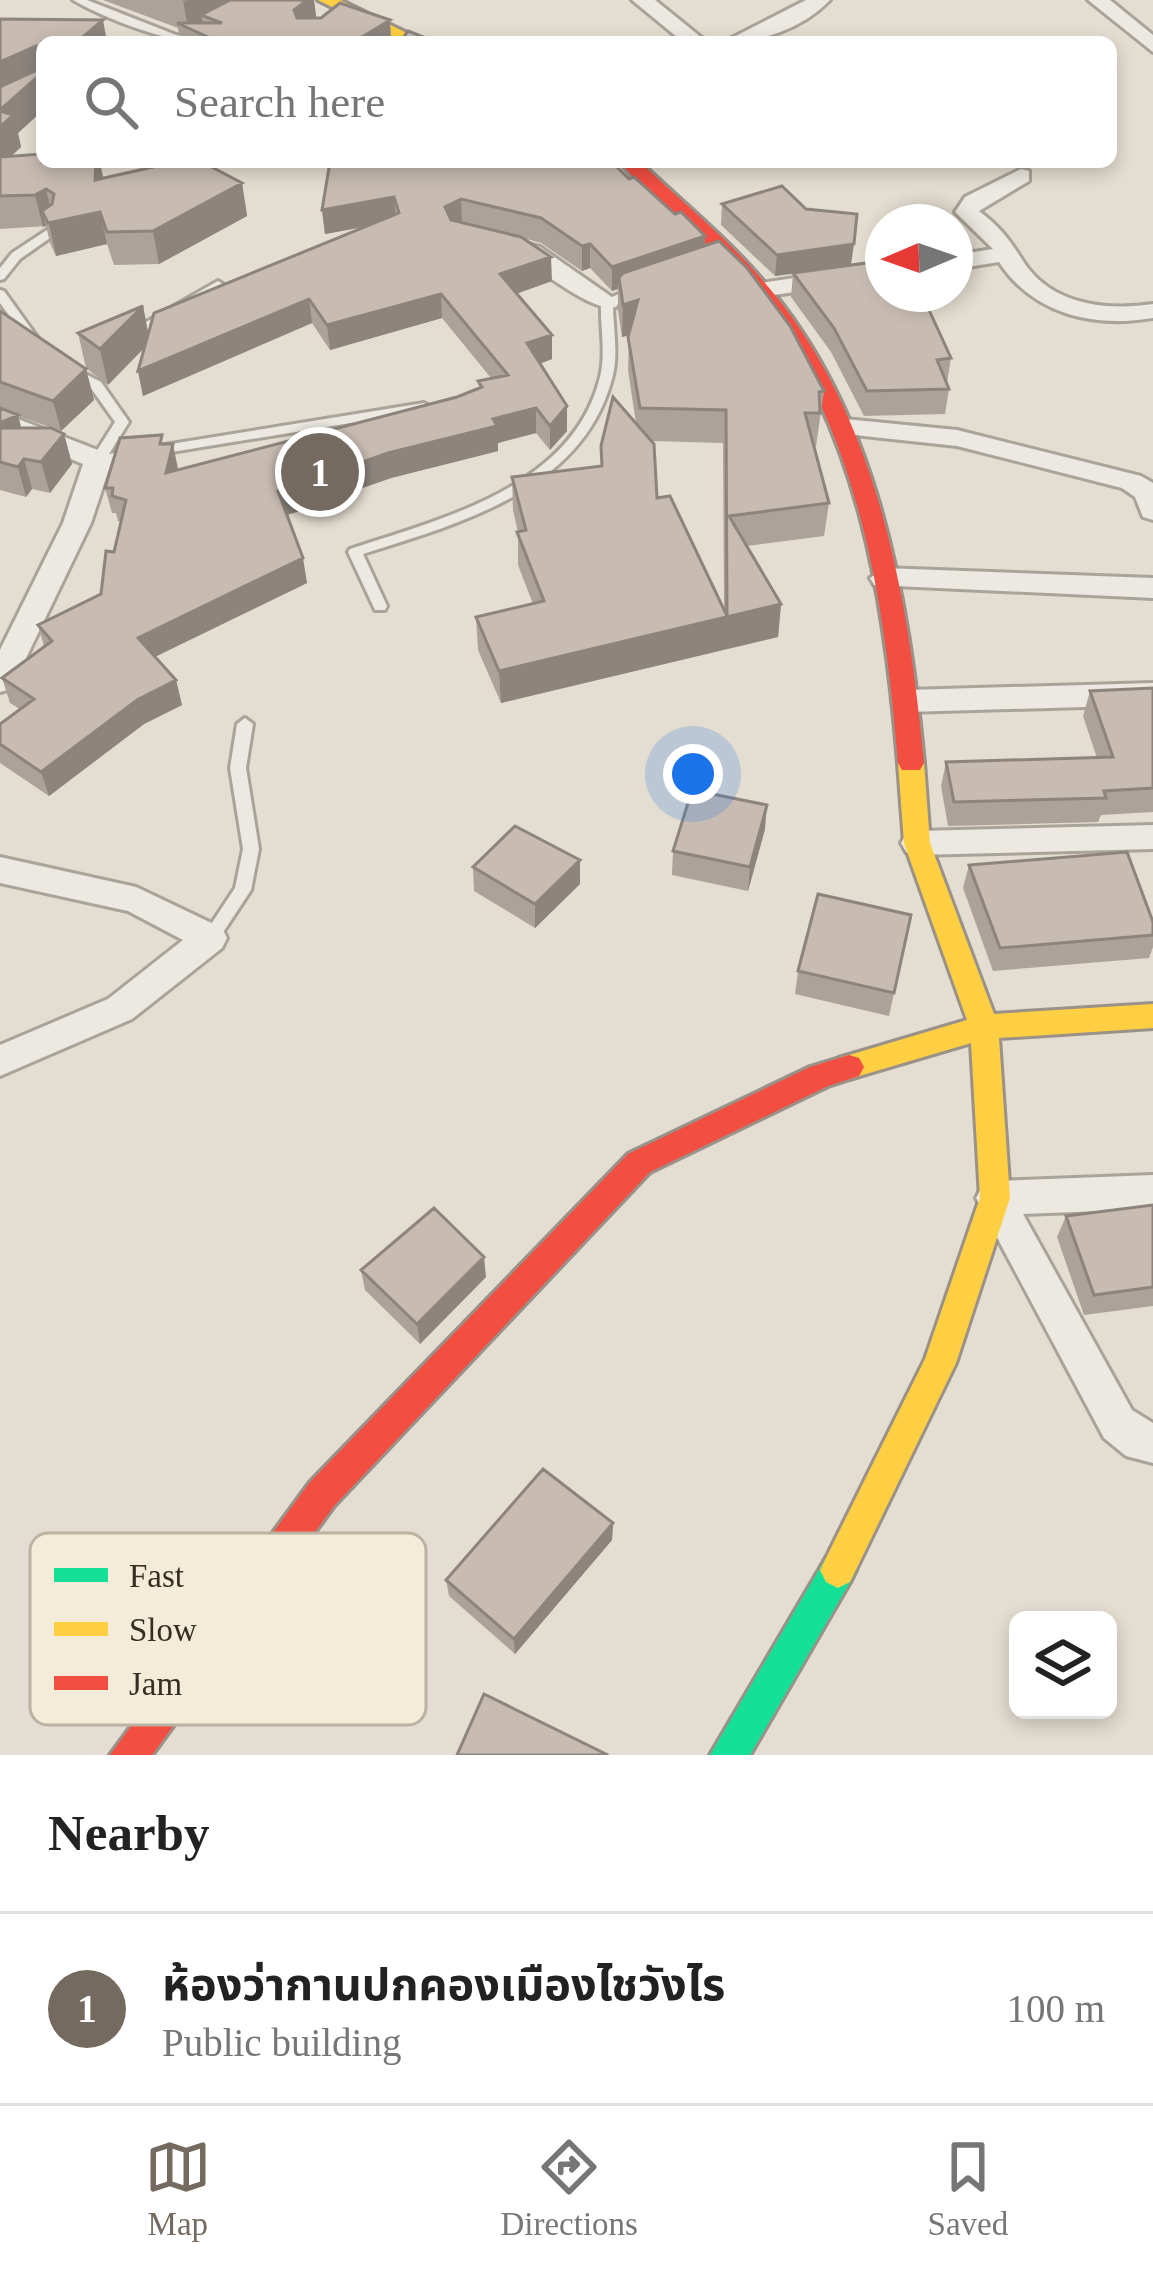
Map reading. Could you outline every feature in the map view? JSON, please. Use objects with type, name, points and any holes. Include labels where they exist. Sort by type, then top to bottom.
[{"type":"street","points":[[642,0],[688,36]]},
{"type":"street","points":[[750,36],[787,21],[820,0]]},
{"type":"street","points":[[1098,0],[1153,46]]},
{"type":"street","points":[[324,32],[338,6],[403,36]]},
{"type":"street","points":[[635,168],[723,262],[761,290],[808,355],[844,427],[884,578],[907,701],[917,843],[984,1027],[995,1198],[940,1363],[853,1544],[729,1755]]},
{"type":"street","points":[[1021,176],[973,202],[967,212],[1001,238],[1005,254],[1040,294],[1083,312],[1128,316],[1153,311]]},
{"type":"street","points":[[487,242],[531,252],[607,302]]},
{"type":"street","points":[[973,259],[1005,254]]},
{"type":"street","points":[[761,290],[865,275]]},
{"type":"street","points":[[0,420],[98,460],[77,523],[0,681]]},
{"type":"street","points":[[844,427],[957,438],[1131,482],[1147,491],[1153,511]]},
{"type":"street","points":[[884,578],[1153,588]]},
{"type":"street","points":[[907,701],[1153,694]]},
{"type":"street","points":[[917,843],[1153,837]]},
{"type":"street","points":[[0,870],[136,900],[210,938],[120,1009],[0,1061]]},
{"type":"street","points":[[293,1533],[322,1494],[639,1162],[820,1076],[984,1027],[1153,1016]]},
{"type":"street","points":[[995,1198],[1153,1192]]},
{"type":"street","points":[[995,1198],[1118,1424],[1141,1442],[1153,1443]]},
{"type":"street","points":[[129,1755],[151,1725]]},
{"type":"lane","points":[[78,0],[174,36]]},
{"type":"lane","points":[[100,22],[120,19]]},
{"type":"lane","points":[[206,36],[215,34]]},
{"type":"lane","points":[[0,277],[16,256],[52,230]]},
{"type":"lane","points":[[115,342],[218,285]]},
{"type":"lane","points":[[380,606],[355,552],[498,499],[544,475],[594,408],[607,375],[607,302],[651,286]]},
{"type":"lane","points":[[0,294],[26,334],[42,349]]},
{"type":"lane","points":[[85,357],[58,363],[97,386],[122,422],[98,460]]},
{"type":"lane","points":[[98,460],[444,404]]},
{"type":"lane","points":[[210,938],[243,890],[250,849],[238,768],[245,724]]},
{"type":"building","points":[[230,0],[307,0],[294,10],[297,18],[321,18],[340,3],[390,20],[364,36],[206,36],[177,23],[222,23],[201,15]]},
{"type":"building","points":[[0,19],[103,20],[84,36],[36,36],[36,46],[0,62]]},
{"type":"building","points":[[36,70],[36,78],[0,110],[0,87]]},
{"type":"building","points":[[0,111],[13,115],[0,127]]},
{"type":"building","points":[[36,154],[36,168],[96,168],[95,180],[148,168],[213,168],[242,183],[153,231],[107,232],[100,212],[48,223],[42,211],[52,204],[54,194],[46,189],[35,195],[0,196],[0,157]]},
{"type":"building","points":[[329,168],[618,168],[675,214],[681,212],[705,236],[612,267],[590,244],[582,246],[541,218],[461,199],[445,207],[451,220],[521,237],[551,257],[500,274],[552,335],[527,343],[567,406],[550,426],[536,408],[493,419],[497,426],[388,453],[346,468],[348,473],[278,491],[303,558],[138,638],[176,680],[137,700],[41,772],[0,744],[0,724],[34,699],[2,678],[52,641],[38,625],[101,594],[106,551],[114,552],[126,500],[112,496],[113,488],[105,488],[120,438],[162,435],[160,444],[173,444],[166,473],[457,397],[482,387],[478,381],[508,375],[441,294],[327,325],[309,299],[138,371],[154,313],[399,213],[394,197],[322,210]]},
{"type":"building","points":[[782,186],[806,209],[857,214],[854,244],[777,255],[722,204]]},
{"type":"building","points":[[719,241],[747,268],[790,326],[824,391],[819,392],[820,413],[805,413],[829,503],[729,516],[781,604],[499,671],[476,617],[544,601],[517,532],[526,530],[512,477],[602,466],[601,446],[613,397],[654,444],[657,498],[670,496],[727,616],[726,410],[640,408],[628,337],[638,300],[623,305],[619,278]]},
{"type":"building","points":[[865,263],[865,312],[930,312],[951,358],[937,360],[949,389],[867,391],[834,328],[793,273]]},
{"type":"building","points":[[143,306],[100,349],[78,333]]},
{"type":"building","points":[[0,311],[86,369],[53,401],[0,382]]},
{"type":"building","points":[[0,408],[18,415],[0,423]]},
{"type":"building","points":[[0,428],[51,428],[64,434],[41,462],[24,459],[18,467],[0,462]]},
{"type":"building","points":[[1153,688],[1153,788],[1104,791],[1106,798],[954,802],[946,762],[1113,757],[1090,691]]},
{"type":"building","points":[[692,790],[767,805],[750,867],[673,851]]},
{"type":"building","points":[[515,826],[580,860],[535,904],[473,867]]},
{"type":"building","points":[[1127,852],[1153,922],[1153,935],[1000,948],[969,865]]},
{"type":"building","points":[[818,894],[911,915],[894,993],[798,971]]},
{"type":"building","points":[[1153,1205],[1153,1287],[1094,1295],[1066,1216]]},
{"type":"building","points":[[434,1208],[484,1257],[417,1324],[361,1270]]},
{"type":"building","points":[[543,1469],[613,1523],[514,1639],[446,1580]]},
{"type":"building","points":[[484,1694],[608,1755],[457,1755]]},
{"type":"traffic: fast","points":[[729,1755],[838,1570]]},
{"type":"traffic: slow","points":[[326,0],[403,36]]},
{"type":"traffic: slow","points":[[838,1570],[940,1363],[995,1198],[984,1027],[917,843],[911,763]]},
{"type":"traffic: slow","points":[[849,1067],[984,1027],[1153,1016]]},
{"type":"traffic: jam","points":[[635,168],[761,290],[796,338],[826,392],[851,451],[886,577],[911,763]]},
{"type":"traffic: jam","points":[[293,1533],[322,1494],[639,1163],[820,1076],[849,1067]]},
{"type":"traffic: jam","points":[[129,1755],[151,1725]]},
{"type":"place","name":"ห้องว่ากานปกคองเมืองไชวังไร","points":[[320,472]]}]
